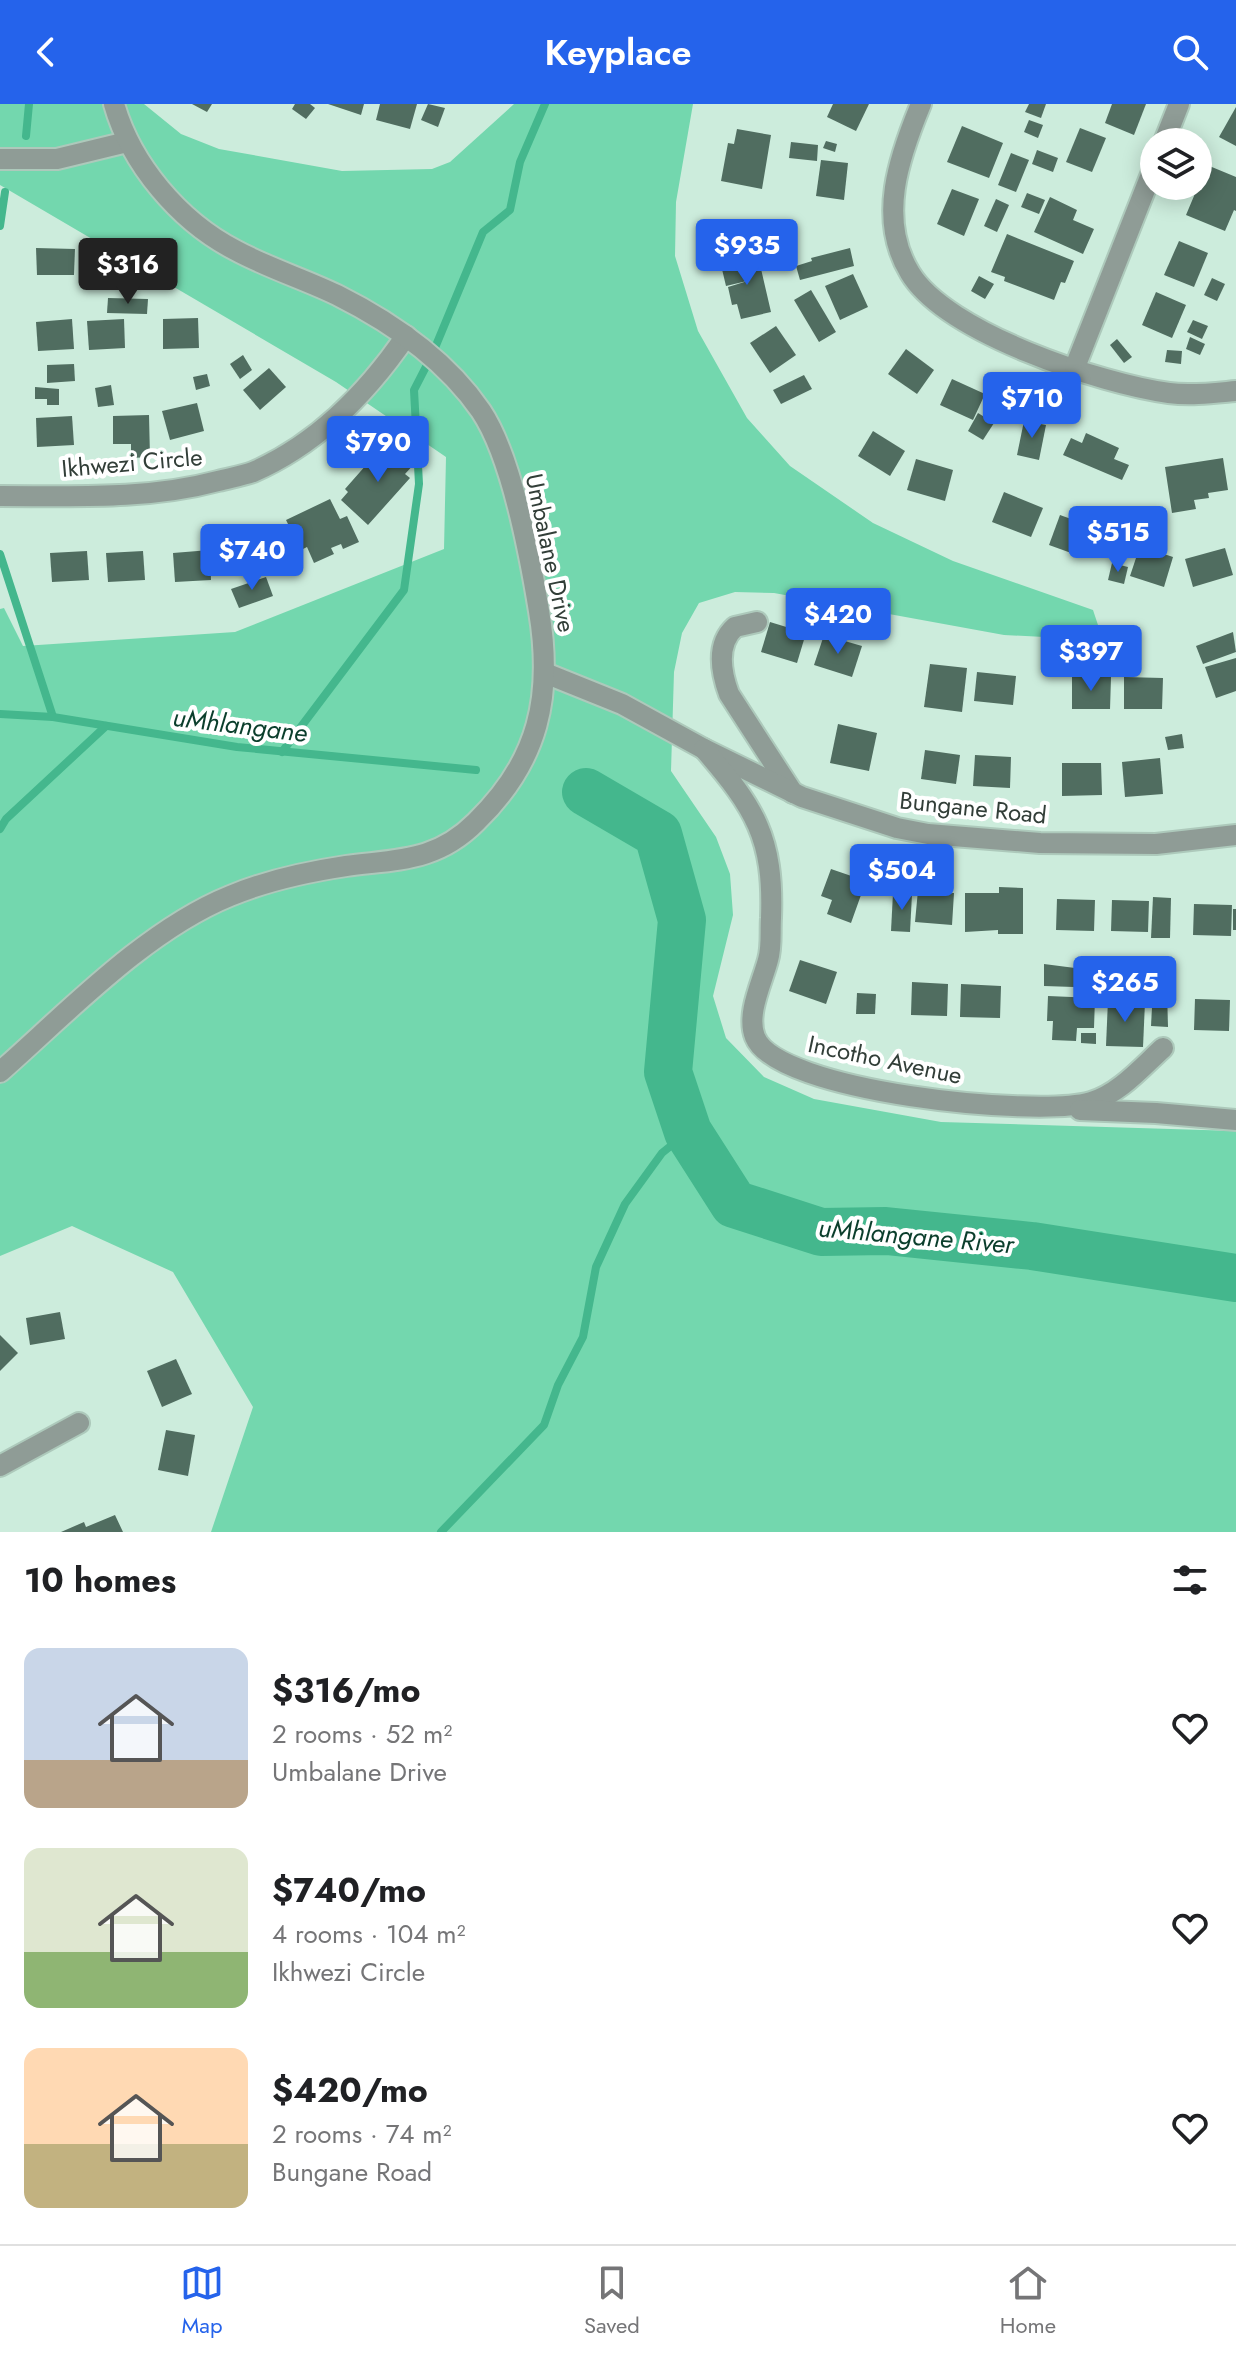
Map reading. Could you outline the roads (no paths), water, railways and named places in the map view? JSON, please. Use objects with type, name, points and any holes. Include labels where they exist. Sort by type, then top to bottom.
[{"type":"street","name":"Umbalane Drive","points":[[0,1072],[98,985],[150,943],[197,912],[272,880],[347,866],[417,858],[453,842],[488,810],[524,761],[539,718],[545,673],[533,575],[508,476],[496,439],[482,412],[451,373],[406,336],[339,296],[255,260],[211,235],[152,180],[127,142],[114,104]]},
{"type":"street","points":[[921,104],[897,171],[892,213],[910,272],[940,305],[961,319],[1049,359],[1140,388],[1170,393],[1236,391]]},
{"type":"street","points":[[1170,128],[1179,104]]},
{"type":"street","points":[[0,159],[57,159],[127,142]]},
{"type":"street","points":[[1075,367],[1141,200]]},
{"type":"street","name":"Ikhwezi Circle","points":[[0,496],[75,497],[173,491],[252,472],[317,434],[373,382],[406,336]]},
{"type":"street","points":[[757,622],[735,627],[723,641],[725,685],[793,793]]},
{"type":"street","name":"Bungane Road","points":[[545,673],[622,704],[793,793],[863,817],[928,834],[1040,843],[1156,844],[1236,835]]},
{"type":"street","name":"Incotho Avenue","points":[[704,749],[739,789],[750,808],[762,835],[767,858],[772,895],[770,956],[755,1004],[753,1024],[754,1035],[761,1049],[795,1069],[880,1090],[938,1101],[1046,1109],[1094,1102],[1128,1081],[1163,1048]]},
{"type":"street","points":[[1046,1109],[1236,1120]]},
{"type":"street","points":[[0,1466],[79,1423]]},
{"type":"waterway","points":[[26,136],[29,104]]},
{"type":"waterway","points":[[282,752],[404,590],[419,484],[414,390],[432,355],[483,232],[510,210],[520,162],[545,104]]},
{"type":"waterway","points":[[0,226],[5,192]]},
{"type":"waterway","points":[[0,554],[53,717]]},
{"type":"waterway","name":"uMhlangane","points":[[0,714],[53,717],[237,747],[476,770]]},
{"type":"waterway","points":[[0,829],[6,819],[106,726]]},
{"type":"waterway","name":"uMhlangane River","points":[[586,792],[658,834],[682,920],[668,1072],[688,1132],[734,1204],[821,1232],[886,1231],[1032,1246],[1236,1278]]},
{"type":"waterway","points":[[441,1532],[544,1425],[558,1385],[583,1337],[596,1267],[625,1204],[662,1153],[688,1132]]}]
